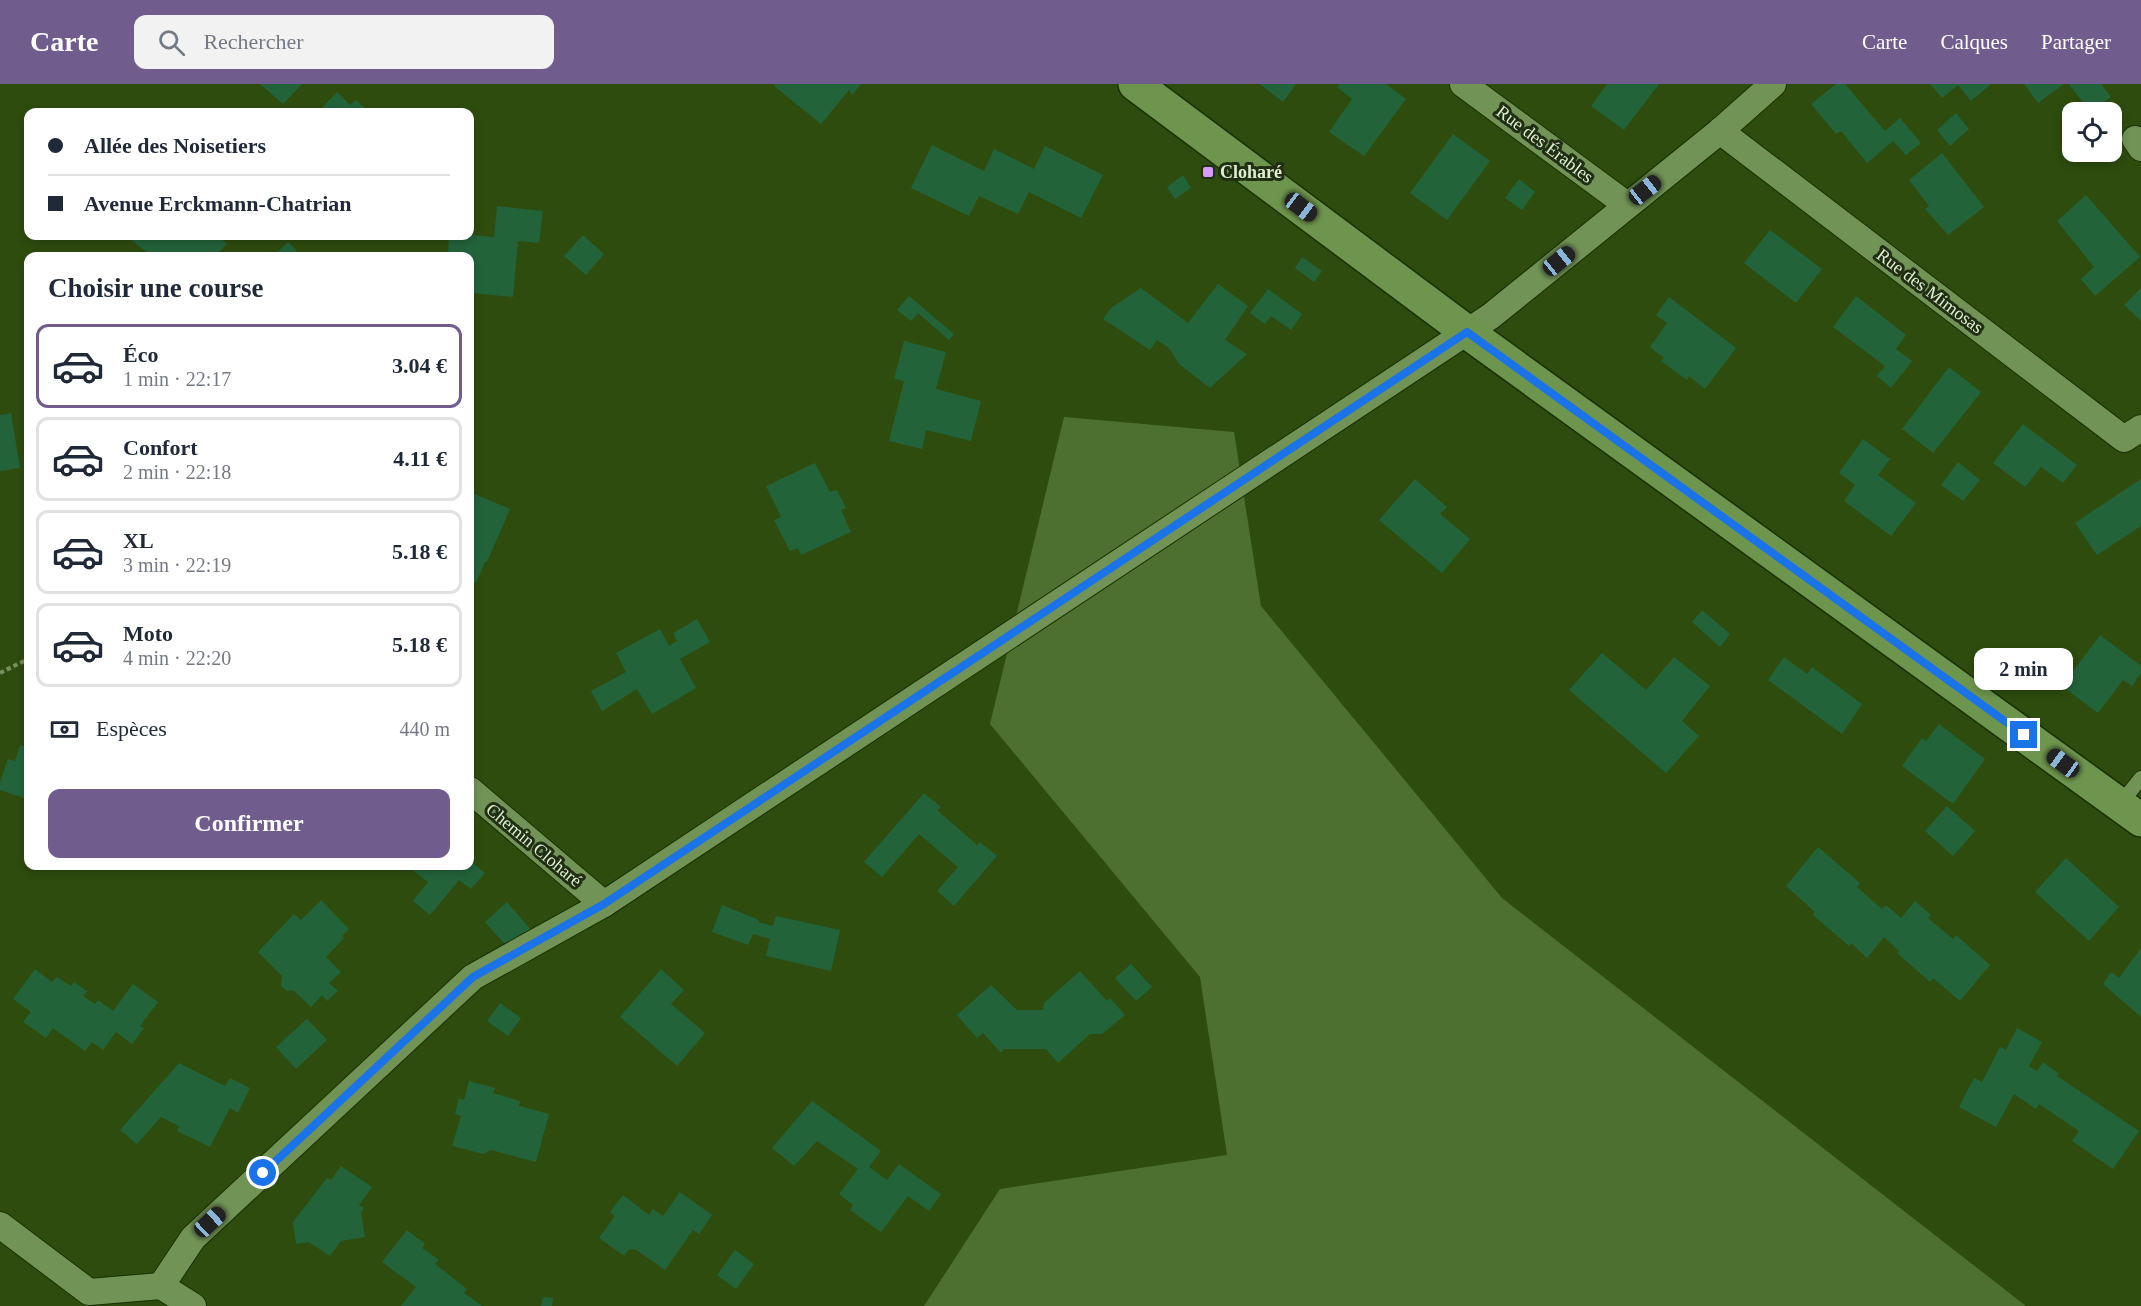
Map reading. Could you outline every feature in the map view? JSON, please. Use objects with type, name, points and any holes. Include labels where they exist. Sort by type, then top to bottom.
[{"type":"street","points":[[1135,84],[1467,332],[2131,812]]},
{"type":"street","name":"Rue des Érables","points":[[1463,84],[1627,205]]},
{"type":"street","points":[[161,1286],[192,1238],[473,977],[604,904],[1491,316],[1720,131],[1773,84]]},
{"type":"street","name":"Rue des Mimosas","points":[[1720,131],[2124,439],[2141,428]]},
{"type":"street","name":"Chemin Cloharé","points":[[474,793],[604,904]]},
{"type":"street","points":[[0,1225],[89,1292],[161,1286],[193,1306]]},
{"type":"lane","points":[[2131,812],[2141,778]]},
{"type":"path","points":[[0,673],[24,661]]},
{"type":"green space","points":[[1064,417],[1234,432],[1261,606],[1502,898],[2026,1306],[924,1306],[1000,1189],[1227,1155],[1200,977],[990,724]]},
{"type":"building","points":[[260,84],[302,84],[283,104]]},
{"type":"building","points":[[775,84],[861,84],[852,95],[849,90],[821,124],[774,86]]},
{"type":"building","points":[[1260,84],[1296,84],[1283,102]]},
{"type":"building","points":[[1340,84],[1386,84],[1406,99],[1364,156],[1329,132],[1352,99],[1337,87]]},
{"type":"building","points":[[1607,84],[1659,84],[1624,130],[1591,106]]},
{"type":"building","points":[[1836,84],[1845,84],[1885,131],[1900,118],[1921,143],[1906,155],[1893,141],[1867,163],[1841,131],[1836,134],[1811,104]]},
{"type":"building","points":[[1930,84],[1991,84],[1971,101],[1958,85],[1942,98]]},
{"type":"building","points":[[2024,84],[2064,84],[2038,103]]},
{"type":"building","points":[[2069,84],[2101,84],[2111,97],[2104,102],[2082,102]]},
{"type":"building","points":[[337,92],[350,105],[356,100],[365,108],[322,108]]},
{"type":"building","points":[[1956,113],[1969,129],[1950,146],[1937,130]]},
{"type":"building","points":[[1453,134],[1490,161],[1447,220],[1410,193]]},
{"type":"building","points":[[932,145],[984,171],[994,149],[1034,169],[1045,146],[1103,175],[1081,218],[1029,192],[1018,214],[979,196],[969,216],[911,188]]},
{"type":"building","points":[[1942,153],[1984,207],[1948,235],[1925,209],[1929,206],[1909,180]]},
{"type":"building","points":[[1183,175],[1191,188],[1175,199],[1167,187]]},
{"type":"building","points":[[1519,179],[1535,192],[1522,210],[1505,198]]},
{"type":"building","points":[[2086,195],[2140,257],[2095,296],[2081,279],[2094,267],[2057,221]]},
{"type":"building","points":[[497,206],[543,211],[539,243],[518,241],[513,297],[474,293],[474,252],[448,252],[449,240],[474,240],[474,235],[494,237]]},
{"type":"building","points":[[1770,230],[1822,269],[1796,303],[1744,263]]},
{"type":"building","points":[[583,235],[604,254],[586,275],[564,256]]},
{"type":"building","points":[[131,240],[222,240],[227,244],[219,252],[147,252]]},
{"type":"building","points":[[288,242],[297,251],[296,252],[278,252]]},
{"type":"building","points":[[1302,257],[1322,271],[1314,282],[1295,268]]},
{"type":"building","points":[[1218,284],[1248,306],[1225,340],[1247,354],[1210,388],[1179,364],[1169,348],[1157,340],[1150,350],[1103,319],[1111,308],[1141,288],[1188,323]]},
{"type":"building","points":[[2141,288],[2141,321],[2124,305]]},
{"type":"building","points":[[1268,289],[1302,314],[1291,330],[1271,316],[1265,324],[1250,313]]},
{"type":"building","points":[[909,296],[954,334],[949,340],[918,313],[911,321],[897,310]]},
{"type":"building","points":[[1856,296],[1906,335],[1896,349],[1912,361],[1891,388],[1877,376],[1885,366],[1833,327]]},
{"type":"building","points":[[1669,297],[1736,348],[1705,389],[1689,376],[1687,380],[1661,361],[1664,358],[1650,347],[1667,323],[1656,315]]},
{"type":"building","points":[[904,341],[946,352],[936,389],[981,401],[971,441],[926,430],[922,449],[889,441],[904,381],[894,379]]},
{"type":"building","points":[[1949,367],[1981,392],[1933,453],[1902,429]]},
{"type":"building","points":[[11,413],[20,468],[0,471],[0,415]]},
{"type":"building","points":[[2023,424],[2077,465],[2063,483],[2041,467],[2025,487],[1993,463]]},
{"type":"building","points":[[1863,439],[1890,459],[1878,475],[1916,503],[1891,536],[1844,501],[1855,485],[1839,473]]},
{"type":"building","points":[[1958,462],[1980,480],[1963,501],[1941,485]]},
{"type":"building","points":[[815,463],[830,492],[837,490],[846,508],[841,510],[851,532],[801,555],[798,548],[790,551],[774,520],[781,517],[766,486]]},
{"type":"building","points":[[1415,479],[1447,507],[1440,514],[1470,539],[1442,573],[1379,520]]},
{"type":"building","points":[[2141,479],[2141,526],[2097,555],[2075,523]]},
{"type":"building","points":[[474,494],[510,509],[476,583],[474,582]]},
{"type":"building","points":[[1702,610],[1730,634],[1720,647],[1692,622]]},
{"type":"building","points":[[697,619],[710,642],[680,659],[696,688],[652,714],[637,689],[602,711],[591,691],[626,672],[616,653],[660,629],[669,646],[677,641],[673,633]]},
{"type":"building","points":[[2100,635],[2141,666],[2141,673],[2132,686],[2123,680],[2098,713],[2062,686]]},
{"type":"building","points":[[1602,653],[1646,690],[1674,657],[1710,686],[1682,721],[1699,736],[1666,773],[1569,690]]},
{"type":"building","points":[[1784,657],[1807,674],[1812,667],[1862,704],[1842,734],[1768,680]]},
{"type":"building","points":[[1939,724],[1985,759],[1953,804],[1902,766],[1922,738],[1926,741]]},
{"type":"building","points":[[20,745],[24,746],[24,798],[0,790],[0,782],[8,759],[15,761]]},
{"type":"building","points":[[924,793],[941,807],[937,810],[977,845],[980,842],[997,856],[954,906],[937,891],[958,867],[919,834],[882,877],[864,862]]},
{"type":"building","points":[[1947,806],[1975,831],[1953,856],[1925,831]]},
{"type":"building","points":[[1818,847],[1860,883],[1857,887],[1882,909],[1886,905],[1901,918],[1915,901],[1931,915],[1928,918],[1953,939],[1956,935],[1990,965],[1960,1001],[1933,978],[1930,982],[1897,953],[1899,951],[1884,937],[1867,958],[1851,943],[1849,946],[1813,915],[1815,912],[1786,886]]},
{"type":"building","points":[[2066,858],[2119,907],[2089,941],[2035,892]]},
{"type":"building","points":[[474,864],[485,873],[471,889],[459,880],[430,915],[413,901],[428,882],[412,870],[474,870]]},
{"type":"building","points":[[321,900],[349,929],[342,936],[344,938],[326,957],[341,972],[329,983],[338,991],[327,1001],[322,995],[311,1007],[293,990],[287,991],[281,986],[282,976],[258,952],[294,914],[301,920]]},
{"type":"building","points":[[507,902],[533,932],[511,951],[485,922]]},
{"type":"building","points":[[722,905],[759,920],[758,922],[773,926],[776,916],[840,930],[831,971],[766,956],[770,939],[753,934],[748,945],[712,932]]},
{"type":"building","points":[[2141,948],[2141,1017],[2103,984],[2111,972],[2119,978]]},
{"type":"building","points":[[1131,964],[1152,987],[1136,1001],[1115,978]]},
{"type":"building","points":[[35,969],[52,982],[57,977],[71,986],[74,982],[87,991],[83,996],[95,1004],[98,1000],[113,1011],[133,984],[158,1002],[140,1026],[144,1028],[132,1044],[116,1032],[103,1050],[92,1042],[85,1051],[53,1028],[46,1038],[23,1022],[31,1012],[13,999]]},
{"type":"building","points":[[661,969],[684,990],[671,1004],[705,1033],[677,1066],[620,1017]]},
{"type":"building","points":[[1080,971],[1107,1001],[1110,998],[1125,1015],[1102,1034],[1090,1034],[1058,1063],[1046,1049],[1004,1049],[1001,1053],[983,1033],[977,1038],[957,1015],[991,985],[1017,1010],[1043,1010],[1044,1003]]},
{"type":"building","points":[[500,1003],[521,1018],[508,1036],[487,1021]]},
{"type":"building","points":[[307,1019],[327,1040],[296,1069],[276,1047]]},
{"type":"building","points":[[2017,1028],[2042,1042],[2029,1066],[2037,1071],[2043,1062],[2059,1074],[2057,1076],[2139,1131],[2113,1169],[2072,1141],[2079,1131],[2039,1104],[2036,1109],[2014,1094],[1996,1127],[1959,1107],[1974,1078],[1982,1082],[2000,1047],[2006,1050]]},
{"type":"building","points":[[179,1063],[225,1086],[230,1078],[250,1088],[238,1113],[230,1108],[210,1147],[177,1131],[179,1126],[161,1117],[137,1144],[120,1130]]},
{"type":"building","points":[[469,1081],[495,1088],[493,1093],[520,1101],[519,1106],[549,1114],[536,1162],[491,1150],[483,1154],[452,1146],[461,1116],[455,1114],[459,1098],[464,1100]]},
{"type":"building","points":[[812,1101],[881,1151],[869,1167],[887,1180],[899,1164],[941,1194],[929,1211],[908,1196],[881,1232],[850,1210],[853,1205],[839,1194],[858,1169],[817,1141],[794,1166],[772,1148]]},
{"type":"building","points":[[341,1166],[372,1187],[359,1205],[364,1208],[361,1213],[365,1237],[341,1241],[330,1256],[309,1242],[296,1244],[293,1222],[327,1178],[331,1180]]},
{"type":"building","points":[[680,1192],[712,1215],[699,1234],[693,1230],[665,1270],[635,1249],[628,1250],[624,1256],[599,1238],[615,1216],[610,1212],[623,1195],[649,1215],[653,1209],[663,1216]]},
{"type":"building","points":[[407,1230],[425,1244],[422,1248],[439,1260],[435,1264],[467,1289],[464,1293],[482,1306],[401,1306],[416,1287],[382,1262]]},
{"type":"building","points":[[735,1250],[754,1264],[736,1289],[717,1275]]},
{"type":"building","points":[[543,1297],[553,1298],[552,1306],[541,1306]]},
{"type":"place","name":"Cloharé","points":[[1208,172]]},
{"type":"route","points":[[263,1173],[473,977],[604,904],[1467,332],[2024,735]]}]
